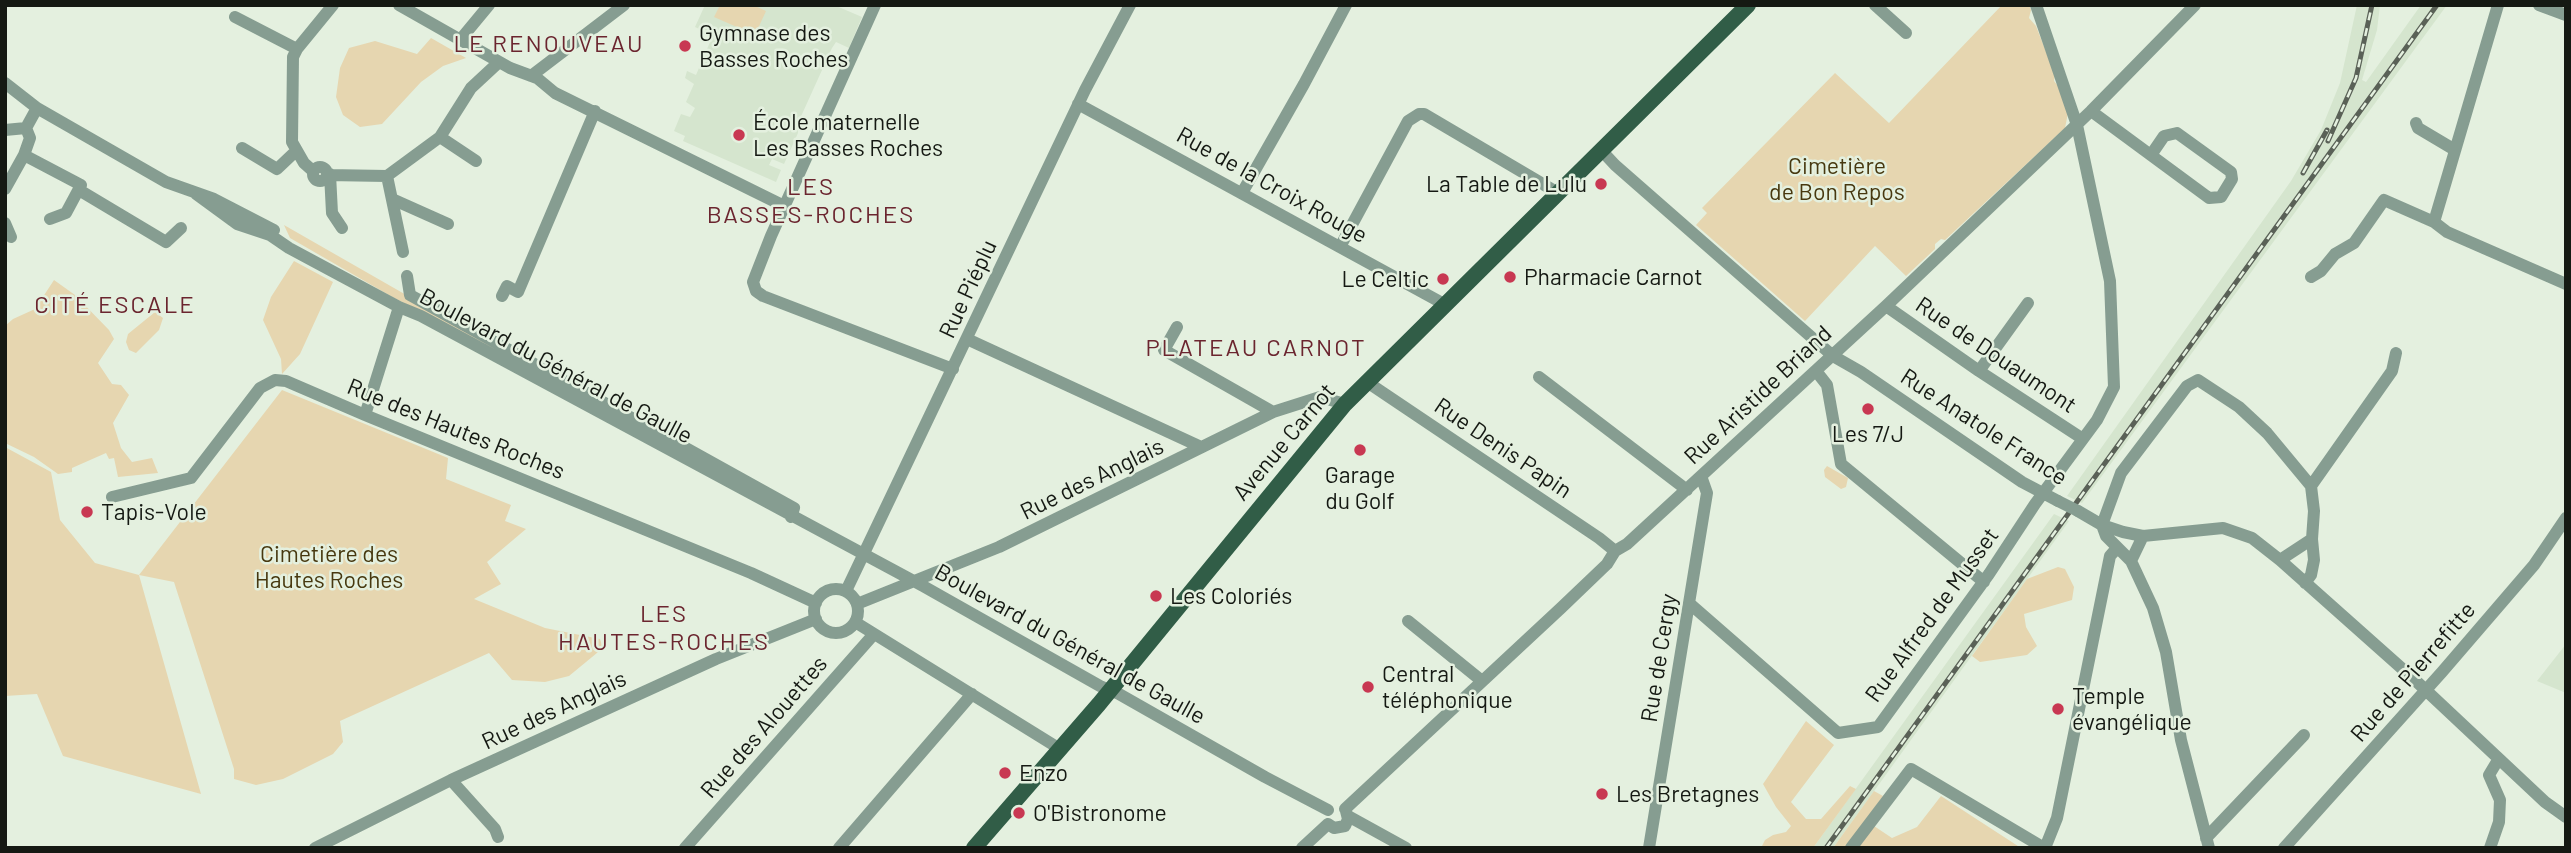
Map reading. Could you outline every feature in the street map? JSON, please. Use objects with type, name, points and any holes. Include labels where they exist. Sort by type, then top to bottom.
[{"type":"main road","name":"Avenue Carnot","points":[[974,848],[1109,691],[1345,404],[1748,5]]},
{"type":"street","points":[[328,174],[324,181],[319,182],[313,178],[313,171],[292,142],[293,57],[333,5]]},
{"type":"street","points":[[399,5],[499,62],[531,76],[555,93],[784,206]]},
{"type":"street","points":[[460,40],[489,5]]},
{"type":"street","points":[[531,76],[624,5]]},
{"type":"street","points":[[875,5],[754,275],[756,291],[953,369]]},
{"type":"street","name":"Rue Piéplu","points":[[846,591],[1078,104],[1129,5]]},
{"type":"street","points":[[1242,193],[1346,5]]},
{"type":"street","points":[[1875,5],[1906,33]]},
{"type":"street","name":"Rue Alfred de Musset","points":[[1689,603],[1838,733],[1878,727],[2097,420],[2114,387],[2110,281],[2077,125],[2036,5]]},
{"type":"street","name":"Rue Aristide Briand","points":[[1346,812],[1597,573],[1615,551],[1627,544],[1833,356],[2077,125],[2195,5]]},
{"type":"street","points":[[2434,222],[2498,5]]},
{"type":"street","points":[[2539,5],[2566,15]]},
{"type":"street","points":[[235,17],[297,49]]},
{"type":"street","points":[[328,174],[387,176],[440,137],[471,88],[499,62]]},
{"type":"street","name":"Boulevard du Général de Gaulle","points":[[5,83],[37,108],[166,183],[196,194],[237,224],[261,230],[399,307],[433,322],[914,581],[1328,810]]},
{"type":"street","name":"Rue de la Croix Rouge","points":[[1078,104],[1444,304]]},
{"type":"street","points":[[26,128],[37,108]]},
{"type":"street","points":[[502,296],[507,286],[518,292],[595,111]]},
{"type":"street","points":[[2091,111],[2209,198],[2221,197],[2232,179],[2231,172],[2176,133],[2164,135],[2151,155]]},
{"type":"street","points":[[1340,247],[1408,121],[1419,114],[1424,114],[1558,193]]},
{"type":"street","points":[[2416,122],[2418,128],[2455,150]]},
{"type":"street","points":[[5,130],[26,128]]},
{"type":"street","points":[[5,189],[30,138],[26,128]]},
{"type":"street","points":[[440,137],[476,161]]},
{"type":"street","points":[[242,148],[277,169],[296,150]]},
{"type":"street","name":"Rue Anatole France","points":[[1602,150],[1615,165],[1833,356],[2043,493],[2102,525],[2123,533],[2143,536],[2223,528],[2252,538],[2426,690],[2544,802],[2566,817]]},
{"type":"street","points":[[24,155],[81,185],[66,214],[50,219]]},
{"type":"street","points":[[328,174],[332,213],[342,228]]},
{"type":"street","points":[[387,176],[403,252]]},
{"type":"street","points":[[79,190],[166,243],[181,228]]},
{"type":"street","points":[[392,199],[448,224]]},
{"type":"street","points":[[2311,277],[2321,271],[2334,254],[2354,243],[2384,200],[2434,222],[2447,232],[2566,284]]},
{"type":"street","points":[[5,223],[10,237]]},
{"type":"street","name":"Boulevard du Général de Gaulle","points":[[407,276],[410,295],[794,508],[791,517]]},
{"type":"street","points":[[1979,371],[2028,303]]},
{"type":"street","name":"Rue de Douaumont","points":[[1886,306],[2083,439]]},
{"type":"street","points":[[365,415],[399,307]]},
{"type":"street","points":[[1177,327],[1164,350],[1273,412]]},
{"type":"street","points":[[967,339],[1201,447]]},
{"type":"street","points":[[2311,486],[2392,371],[2396,353]]},
{"type":"street","points":[[1816,370],[1827,385],[1841,464],[1983,582]]},
{"type":"street","points":[[1539,377],[1687,490]]},
{"type":"street","name":"Rue des Hautes Roches","points":[[112,497],[191,478],[260,388],[275,380],[286,381],[739,568],[816,603]]},
{"type":"street","points":[[2207,843],[2181,740],[2166,652],[2152,608],[2131,561],[2106,536],[2102,525],[2122,473],[2187,386],[2198,380],[2239,407],[2267,433],[2311,486],[2314,559],[2311,575],[2305,583]]},
{"type":"street","name":"Rue Denis Papin","points":[[1367,382],[1600,538],[1615,551]]},
{"type":"street","name":"Rue des Anglais","points":[[857,604],[999,547],[1273,412],[1320,397],[1345,404]]},
{"type":"street","name":"Rue de Cergy","points":[[1649,848],[1707,493],[1701,477]]},
{"type":"street","name":"Rue de Pierrefitte","points":[[2284,848],[2426,690],[2533,565],[2566,518]]},
{"type":"street","points":[[2131,561],[2143,536]]},
{"type":"street","points":[[2280,560],[2312,539]]},
{"type":"street","points":[[1851,848],[1911,769],[2044,848],[2057,818],[2110,556],[2117,548]]},
{"type":"street","points":[[828,590],[846,591],[857,604],[855,622],[845,631],[831,632],[816,619],[816,603],[828,590]]},
{"type":"street","name":"Rue des Anglais","points":[[314,848],[451,780],[716,659],[816,619]]},
{"type":"street","points":[[1408,621],[1482,681]]},
{"type":"street","points":[[855,622],[1060,749]]},
{"type":"street","name":"Rue des Alouettes","points":[[685,848],[874,634]]},
{"type":"street","points":[[839,848],[972,694]]},
{"type":"street","points":[[2207,843],[2304,735]]},
{"type":"street","points":[[2490,848],[2499,822],[2500,800],[2489,775],[2498,760]]},
{"type":"street","points":[[451,780],[495,829],[498,838]]},
{"type":"street","points":[[1346,812],[1347,823],[1342,828],[1334,828],[1328,824],[1328,810],[1334,806],[1346,812],[1406,848]]},
{"type":"street","points":[[1302,848],[1328,824]]},
{"type":"shaded area","points":[[705,5],[834,5],[862,17],[849,48],[836,42],[832,48],[798,123],[798,133],[784,164],[772,159],[769,165],[781,170],[776,182],[683,141],[685,136],[674,131],[681,114],[690,117],[695,108],[686,102],[694,84],[685,78],[687,71],[696,75],[713,35],[695,27]]},
{"type":"shaded area","points":[[2357,5],[2380,5],[2377,30],[2362,80],[2366,82],[2421,5],[2447,5],[2082,503],[2067,496],[2291,181],[2321,130],[2340,83]]},
{"type":"shaded area","points":[[2054,514],[2069,521],[1833,848],[1813,848]]},
{"type":"shaded area","points":[[2566,644],[2566,693],[2537,681]]},
{"type":"green space","points":[[720,5],[753,5],[766,11],[755,35],[714,17]]},
{"type":"green space","name":"Cimetière de Bon Repos","points":[[2002,5],[2029,5],[2029,18],[2036,26],[2068,113],[2065,128],[1945,240],[1941,239],[1935,244],[1935,249],[1906,276],[1875,246],[1805,321],[1696,225],[1707,213],[1702,208],[1835,73],[1889,123]]},
{"type":"green space","points":[[431,38],[466,58],[443,66],[421,82],[382,124],[360,127],[343,115],[336,97],[340,68],[349,48],[375,41],[417,54]]},
{"type":"green space","points":[[284,225],[581,393],[394,298],[290,238]]},
{"type":"green space","points":[[294,261],[333,282],[300,354],[282,374],[281,359],[263,320],[271,297]]},
{"type":"green space","points":[[54,280],[75,295],[109,330],[114,339],[98,363],[112,384],[121,385],[129,395],[113,423],[121,448],[132,462],[152,458],[158,473],[118,477],[114,458],[109,459],[106,453],[72,468],[72,472],[58,474],[34,457],[5,443],[5,326],[13,319],[35,309]]},
{"type":"green space","points":[[155,312],[163,318],[159,330],[136,353],[129,350],[126,342],[128,334]]},
{"type":"green space","name":"Cimetière des Hautes Roches","points":[[282,390],[448,458],[446,479],[511,505],[505,521],[526,529],[487,562],[501,584],[474,599],[545,628],[600,639],[603,648],[569,676],[545,682],[512,680],[489,653],[340,721],[343,742],[333,754],[283,779],[256,785],[234,779],[234,769],[174,582],[139,575]]},
{"type":"green space","points":[[5,447],[51,472],[60,520],[95,563],[139,575],[201,794],[63,756],[37,694],[5,696]]},
{"type":"green space","points":[[1827,466],[1848,478],[1846,487],[1841,489],[1825,477],[1824,470]]},
{"type":"green space","points":[[2058,567],[2065,569],[2074,587],[2072,600],[2024,614],[2026,627],[2037,646],[2027,655],[1980,662],[1972,656],[2027,579]]},
{"type":"green space","points":[[1806,721],[1834,745],[1791,802],[1806,819],[1821,819],[1850,786],[1856,789],[1813,848],[1761,848],[1765,840],[1786,832],[1791,826],[1763,784]]},
{"type":"green space","points":[[1874,791],[1883,796],[1846,848],[1833,848]]},
{"type":"green space","points":[[1941,796],[2021,848],[1858,848],[1874,826],[1892,838],[1917,827]]},
{"type":"railway","points":[[2328,141],[2356,78],[2372,5]]},
{"type":"railway","points":[[1826,848],[2437,5]]},
{"type":"railway","points":[[2303,173],[2327,130]]},
{"type":"place","name":"Gymnase des Basses Roches","points":[[685,46]]},
{"type":"place","name":"École maternelle Les Basses Roches","points":[[739,135]]},
{"type":"place","name":"La Table de Lulu","points":[[1601,184]]},
{"type":"place","name":"Pharmacie Carnot","points":[[1510,277]]},
{"type":"place","name":"Le Celtic","points":[[1443,279]]},
{"type":"place","name":"Les 7/J","points":[[1868,409]]},
{"type":"place","name":"Garage du Golf","points":[[1360,450]]},
{"type":"place","name":"Tapis-Vole","points":[[87,512]]},
{"type":"place","name":"Les Coloriés","points":[[1156,596]]},
{"type":"place","name":"Central téléphonique","points":[[1368,687]]},
{"type":"place","name":"Temple évangélique","points":[[2058,709]]},
{"type":"place","name":"Enzo","points":[[1005,773]]},
{"type":"place","name":"Les Bretagnes","points":[[1602,794]]},
{"type":"place","name":"O'Bistronome","points":[[1019,813]]},
{"type":"district","name":"LE RENOUVEAU","points":[[549,44]]},
{"type":"district","name":"LES BASSES-ROCHES","points":[[811,201]]},
{"type":"district","name":"CITÉ ESCALE","points":[[115,305]]},
{"type":"district","name":"PLATEAU CARNOT","points":[[1256,348]]},
{"type":"district","name":"LES HAUTES-ROCHES","points":[[664,628]]}]
